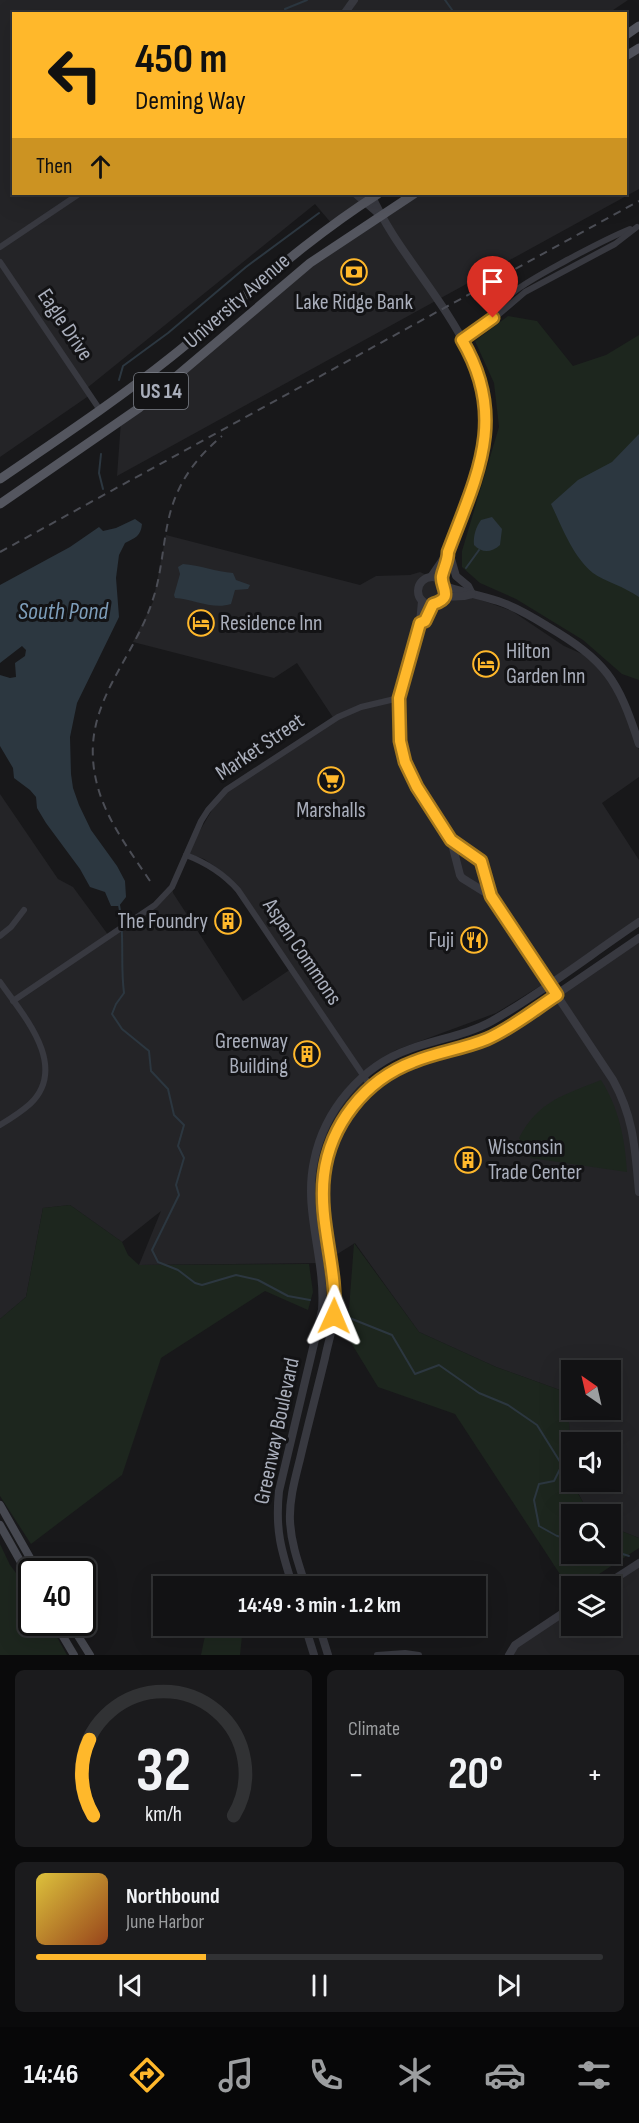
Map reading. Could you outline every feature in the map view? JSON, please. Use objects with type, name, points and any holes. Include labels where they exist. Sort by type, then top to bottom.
[{"type":"main road","name":"University Avenue","points":[[0,479],[100,410],[171,357],[284,261],[374,195]]},
{"type":"main road","name":"University Avenue","points":[[0,504],[139,408],[310,264],[412,195]]},
{"type":"main road","points":[[0,1505],[30,1558]]},
{"type":"main road","points":[[0,1525],[19,1558]]},
{"type":"main road","points":[[63,1636],[74,1655]]},
{"type":"main road","points":[[78,1636],[90,1655]]},
{"type":"street","points":[[0,247],[78,195]]},
{"type":"street","points":[[357,195],[381,215]]},
{"type":"street","points":[[374,195],[381,215],[462,340],[482,383],[485,397],[487,424],[481,460],[448,552],[431,577],[422,581],[418,587],[423,601],[433,604],[440,602],[444,597],[443,584],[448,552]]},
{"type":"street","points":[[462,340],[483,324],[508,296],[521,286],[611,237],[638,226]]},
{"type":"street","name":"Eagle Drive","points":[[0,262],[100,410]]},
{"type":"street","points":[[448,552],[456,576],[468,586],[472,594]]},
{"type":"street","points":[[431,577],[443,584],[496,600],[525,612],[591,656],[616,685],[639,744]]},
{"type":"street","points":[[444,597],[472,594]]},
{"type":"street","points":[[423,601],[420,623],[399,698],[400,741],[405,762],[417,787],[451,840],[460,875],[491,896]]},
{"type":"street","points":[[420,623],[425,621],[433,604]]},
{"type":"street","name":"Market Street","points":[[13,1001],[155,905],[172,887],[208,810],[226,790],[338,717],[361,707],[399,698]]},
{"type":"street","points":[[451,840],[481,861],[491,896],[623,1097],[631,1120],[639,1192]]},
{"type":"street","name":"Aspen Commons","points":[[186,855],[208,864],[229,879],[238,890],[371,1087]]},
{"type":"street","points":[[0,936],[11,927],[24,910]]},
{"type":"street","name":"Greenway Boulevard","points":[[290,1576],[279,1540],[277,1506],[322,1310],[322,1288],[311,1208],[311,1179],[316,1151],[338,1103],[363,1076],[398,1053],[455,1036],[490,1022],[639,922]]},
{"type":"street","name":"Greenway Boulevard","points":[[303,1576],[291,1536],[290,1506],[334,1316],[334,1278],[323,1196],[328,1157],[342,1122],[371,1087],[395,1070],[503,1031],[639,938]]},
{"type":"street","points":[[0,981],[39,1042],[45,1062],[40,1090],[31,1103],[0,1125]]},
{"type":"street","points":[[619,1576],[639,1563]]},
{"type":"street","points":[[508,1655],[515,1645],[561,1614]]},
{"type":"street","points":[[308,1636],[314,1655]]},
{"type":"street","points":[[322,1636],[328,1655]]},
{"type":"street","points":[[377,1655],[392,1653],[419,1655]]},
{"type":"shaded area","points":[[0,0],[628,0],[610,12],[12,12],[12,195],[376,195],[332,224],[315,204],[87,388],[90,395],[0,457]]},
{"type":"shaded area","points":[[639,48],[639,189],[117,476],[121,421],[287,283],[416,195],[627,195],[627,57]]},
{"type":"shaded area","points":[[508,316],[537,321],[573,366],[606,355],[639,335],[639,680],[622,674],[583,640],[516,599],[480,583],[462,567],[462,551],[499,427],[494,383],[475,341]]},
{"type":"shaded area","points":[[166,535],[360,585],[376,576],[410,575],[420,572],[481,600],[512,611],[564,646],[582,654],[600,668],[613,686],[639,750],[639,777],[602,803],[639,860],[639,919],[553,978],[496,1013],[396,1050],[362,1072],[371,1086],[383,1078],[485,1039],[639,938],[639,1538],[621,1531],[621,1504],[584,1504],[577,1492],[621,1492],[621,1432],[569,1432],[569,1420],[621,1420],[621,1360],[561,1360],[561,1390],[496,1367],[419,1332],[355,1243],[323,1263],[139,1265],[161,1211],[122,1242],[70,1205],[43,1208],[26,1297],[0,1319],[0,794],[58,879],[73,887],[109,936],[140,916],[172,887],[173,893],[243,1001],[291,969],[264,928],[217,868],[204,859],[187,853],[223,791],[334,719],[297,663],[274,678],[133,642],[153,602]]},
{"type":"shaded area","points":[[601,1080],[620,1124],[627,1172],[531,1158],[519,1138],[535,1115],[553,1101]]},
{"type":"shaded area","points":[[70,1205],[122,1242],[128,1255],[139,1265],[309,1264],[313,1292],[308,1310],[265,1291],[161,1358],[122,1475],[31,1544],[0,1496],[0,1319],[26,1297],[43,1208]]},
{"type":"shaded area","points":[[354,1243],[419,1332],[496,1367],[561,1390],[561,1420],[569,1420],[569,1432],[561,1432],[561,1492],[577,1492],[584,1504],[561,1504],[561,1564],[614,1564],[596,1576],[561,1576],[455,1414],[378,1387],[347,1336]]},
{"type":"shaded area","points":[[621,1531],[639,1538],[639,1548],[621,1560]]},
{"type":"shaded area","points":[[0,1544],[18,1576],[18,1636],[56,1636],[67,1655],[0,1655]]},
{"type":"shaded area","points":[[639,1563],[639,1655],[509,1655],[515,1645],[561,1614],[561,1636],[621,1636],[621,1576],[619,1576]]},
{"type":"shaded area","points":[[205,1636],[242,1636],[240,1655],[201,1655]]},
{"type":"water","points":[[639,434],[639,597],[598,576],[586,566],[569,541],[551,504],[578,480],[612,462]]},
{"type":"water","points":[[492,517],[502,529],[500,545],[493,550],[483,551],[474,545],[475,532],[481,520]]},
{"type":"water","name":"South Pond","points":[[135,519],[142,524],[139,534],[125,543],[119,555],[116,578],[119,617],[77,703],[70,737],[71,774],[79,805],[91,830],[125,881],[126,897],[119,906],[111,906],[105,892],[90,887],[37,808],[36,797],[14,778],[13,768],[0,746],[0,675],[16,677],[15,663],[25,656],[26,650],[22,646],[0,663],[0,585],[70,547],[99,527],[103,531]]},
{"type":"water","points":[[183,564],[233,573],[236,580],[250,585],[248,589],[235,590],[231,604],[224,606],[175,598],[180,574],[178,567]]},
{"type":"waterway","points":[[285,9],[307,0]]},
{"type":"waterway","points":[[445,0],[454,12]]},
{"type":"waterway","points":[[119,380],[123,366],[168,333],[246,267],[319,213]]},
{"type":"waterway","points":[[101,454],[99,473],[103,489]]},
{"type":"waterway","points":[[466,568],[479,550]]},
{"type":"waterway","points":[[119,905],[124,993],[112,1014],[122,1029],[149,1051],[151,1071],[168,1089],[174,1115],[184,1125],[178,1146],[184,1158],[176,1185],[179,1195],[152,1250],[158,1262],[178,1270],[195,1283],[202,1285],[236,1275],[258,1280],[288,1296],[310,1300]]},
{"type":"waterway","points":[[347,1317],[392,1335],[415,1374],[439,1365],[479,1393],[508,1405],[537,1425],[562,1465],[554,1481],[539,1484],[534,1500],[539,1526],[561,1537]]},
{"type":"waterway","points":[[621,1553],[629,1556]]},
{"type":"railway","points":[[0,552],[639,201]]},
{"type":"railway","points":[[150,881],[121,838],[105,808],[95,776],[94,737],[98,716],[106,696],[136,639],[153,599],[173,502],[187,474],[222,436]]},
{"type":"place","name":"Lake Ridge Bank","points":[[354,272]]},
{"type":"place","name":"Residence Inn","points":[[201,623]]},
{"type":"place","name":"Hilton Garden Inn","points":[[486,664]]},
{"type":"place","name":"Marshalls","points":[[331,780]]},
{"type":"place","name":"The Foundry","points":[[228,921]]},
{"type":"place","name":"Fuji","points":[[474,940]]},
{"type":"place","name":"Greenway Building","points":[[307,1054]]},
{"type":"place","name":"Wisconsin Trade Center","points":[[468,1160]]},
{"type":"route","points":[[334,1316],[334,1278],[323,1196],[328,1157],[342,1122],[360,1097],[395,1070],[424,1057],[485,1039],[503,1031],[557,995],[491,896],[481,861],[451,840],[417,787],[405,762],[400,741],[399,698],[404,677],[420,623],[425,621],[433,604],[440,602],[446,594],[442,574],[481,460],[486,436],[485,397],[482,383],[462,340],[493,318]]}]
